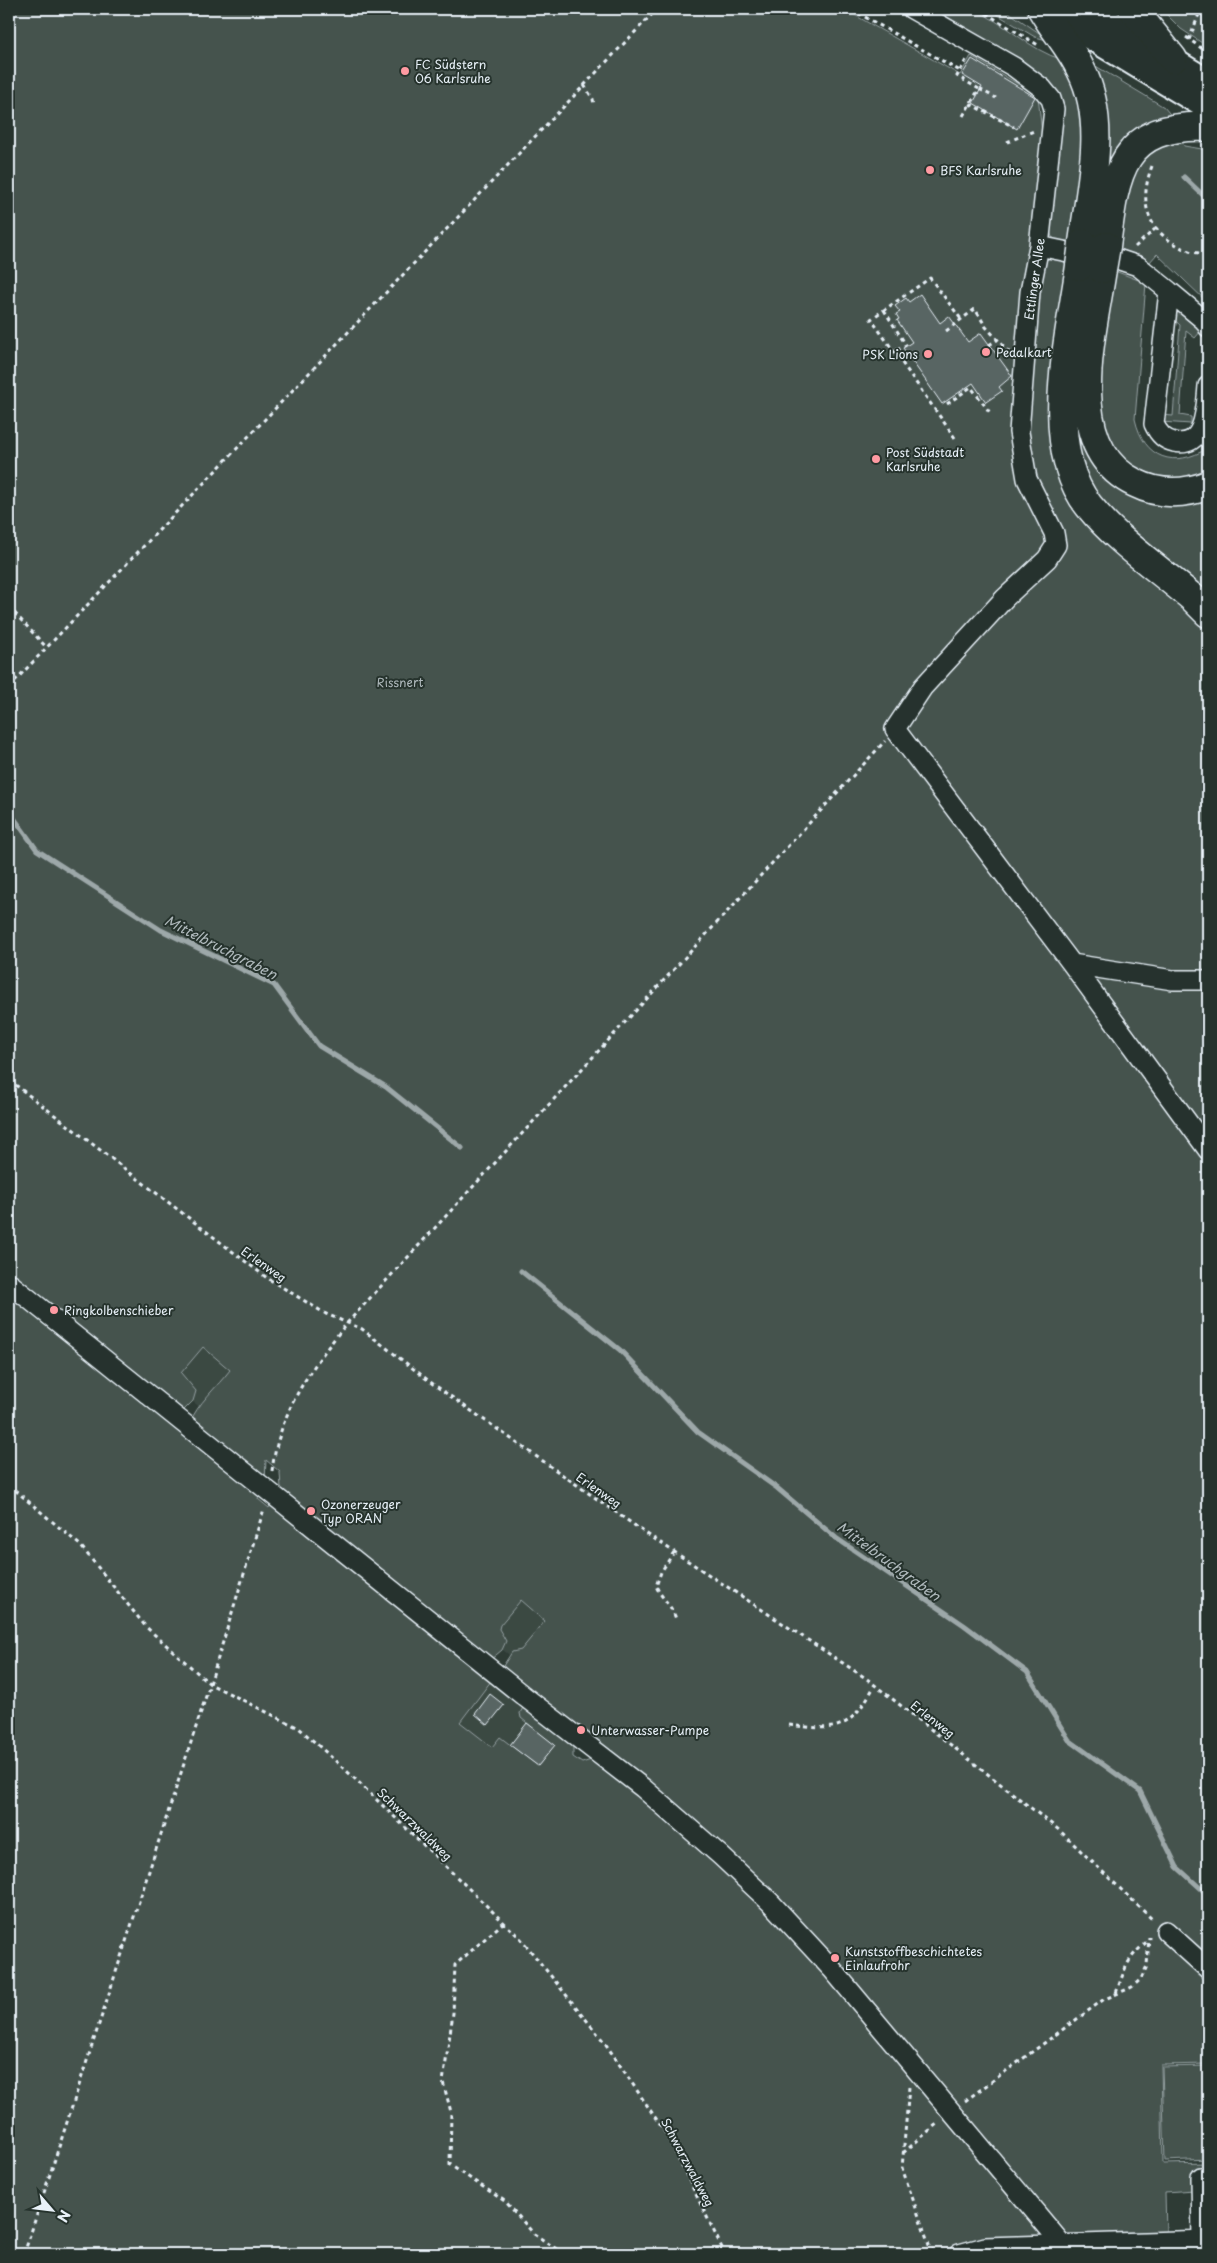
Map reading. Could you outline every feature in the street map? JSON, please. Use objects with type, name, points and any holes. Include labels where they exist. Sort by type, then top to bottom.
[{"type":"highway","points":[[1043,9],[1082,71],[1091,97],[1095,144],[1097,257],[1089,362],[1088,420],[1099,449],[1118,472],[1142,487],[1154,491],[1177,493],[1208,485]]},
{"type":"highway","points":[[1133,9],[1181,50]]},
{"type":"highway","points":[[1208,127],[1186,126],[1158,131],[1134,150],[1117,177],[1061,418],[1068,466],[1078,489],[1100,519],[1194,598],[1208,613]]},
{"type":"main road","points":[[1043,9],[1208,108]]},
{"type":"main road","points":[[1089,9],[1181,50],[1208,82]]},
{"type":"lane","name":"Ettlinger Allee","points":[[895,729],[923,687],[1005,598],[1046,559],[1056,544],[1054,533],[1027,479],[1019,432],[1030,292],[1039,246],[1054,123],[1054,109],[1051,99],[1042,88],[1014,67],[912,9]]},
{"type":"lane","points":[[1039,246],[1138,266],[1204,321],[1208,327]]},
{"type":"lane","points":[[1168,291],[1154,424],[1157,432],[1172,442],[1188,442],[1194,438],[1204,424],[1208,386]]},
{"type":"lane","points":[[895,729],[1072,964],[1208,1150]]},
{"type":"lane","points":[[1072,964],[1174,980],[1208,980]]},
{"type":"lane","points":[[9,1283],[525,1697],[643,1788],[721,1856],[770,1902],[832,1968],[1062,2244]]},
{"type":"lane","points":[[1159,1925],[1208,1969]]},
{"type":"lane","points":[[959,2254],[985,2247],[1062,2244],[1106,2248],[1205,2240],[1201,2177]]},
{"type":"path","points":[[9,687],[657,9]]},
{"type":"path","points":[[851,9],[960,71]]},
{"type":"path","points":[[1181,50],[1201,9]]},
{"type":"path","points":[[960,78],[996,98]]},
{"type":"path","points":[[584,85],[593,99],[594,105]]},
{"type":"path","points":[[963,116],[979,89]]},
{"type":"path","points":[[970,104],[1014,127]]},
{"type":"path","points":[[1006,142],[1030,132]]},
{"type":"path","points":[[1156,159],[1152,163],[1146,188],[1147,211],[1155,229],[1169,241],[1191,253],[1208,253]]},
{"type":"path","points":[[1097,257],[1138,242],[1155,229]]},
{"type":"path","points":[[955,438],[871,319],[930,278],[961,319]]},
{"type":"path","points":[[946,330],[975,309],[996,340],[1012,354],[1024,357]]},
{"type":"path","points":[[884,310],[906,345],[894,352]]},
{"type":"path","points":[[989,345],[996,340]]},
{"type":"path","points":[[899,358],[906,353]]},
{"type":"path","points":[[947,404],[971,387],[991,414]]},
{"type":"path","points":[[9,607],[47,648]]},
{"type":"path","points":[[24,2254],[210,1684],[269,1490],[275,1444],[298,1390],[316,1360],[348,1322],[895,729]]},
{"type":"path","name":"Erlenweg","points":[[9,1080],[267,1278],[326,1314],[362,1329],[433,1384],[674,1552],[876,1685],[1059,1830],[1159,1925]]},
{"type":"path","name":"Schwarzwaldweg","points":[[9,1485],[80,1545],[146,1627],[210,1684],[299,1728],[351,1775],[521,1939],[605,2043],[667,2135],[725,2254]]},
{"type":"path","points":[[674,1552],[661,1572],[656,1586],[661,1597],[672,1606],[676,1620]]},
{"type":"path","points":[[789,1724],[819,1728],[842,1726],[861,1710],[876,1685]]},
{"type":"path","points":[[504,1922],[455,1965],[453,2013],[443,2082],[451,2112],[450,2165],[506,2202],[534,2234],[564,2254]]},
{"type":"path","points":[[1116,1993],[1124,1967],[1149,1940],[1159,1925]]},
{"type":"path","points":[[903,2153],[952,2111],[1103,2000],[1132,1988],[1141,1979],[1147,1966],[1149,1940]]},
{"type":"path","points":[[911,2062],[902,2168],[930,2248],[936,2254]]},
{"type":"path","points":[[926,2254],[930,2248]]},
{"type":"shaded area","points":[[203,1319],[256,1360],[211,1416],[159,1375]]},
{"type":"shaded area","points":[[519,1572],[572,1613],[527,1669],[475,1628]]},
{"type":"shaded area","points":[[491,1681],[571,1744],[539,1785],[459,1722]]},
{"type":"green space","name":"Rissnert","points":[[9,9],[844,9],[960,75],[971,56],[1038,96],[1042,133],[1044,263],[1048,259],[1060,257],[1066,264],[1061,300],[1054,445],[1208,628],[1208,2064],[1161,2065],[1163,2164],[1208,2163],[1208,2189],[1165,2192],[1166,2234],[983,2254],[9,2254],[9,1287],[261,1491],[258,1499],[269,1508],[272,1499],[491,1681],[460,1722],[492,1747],[500,1737],[538,1766],[554,1745],[521,1718],[520,1713],[524,1706],[573,1744],[573,1757],[582,1763],[594,1759],[600,1761],[827,1958],[501,1669],[512,1652],[521,1650],[545,1621],[521,1600],[500,1625],[499,1629],[506,1641],[502,1650],[490,1660],[286,1498],[281,1488],[280,1472],[266,1460],[265,1482],[190,1423],[202,1403],[230,1370],[203,1347],[181,1373],[196,1391],[193,1401],[180,1414],[9,1278]]},
{"type":"green space","points":[[934,9],[972,9],[995,21],[1039,50],[1063,60],[1087,121],[1070,241],[1061,243],[1052,237],[1047,223],[1044,83],[993,44]]},
{"type":"green space","points":[[988,9],[1004,9],[1051,41],[1035,37]]},
{"type":"green space","points":[[1161,9],[1208,9],[1208,47],[1181,29]]},
{"type":"green space","points":[[1087,64],[1094,65],[1164,107],[1174,119],[1109,182]]},
{"type":"green space","points":[[1179,134],[1184,146],[1208,150],[1208,303],[1157,254],[1149,263],[1119,248],[1119,210],[1141,156]]},
{"type":"green space","points":[[1115,271],[1146,283],[1135,419],[1139,433],[1153,451],[1172,459],[1184,458],[1208,448],[1208,478],[1152,483],[1105,442],[1097,372]]},
{"type":"green space","points":[[1177,311],[1201,331],[1195,338],[1186,331],[1180,415],[1191,417],[1191,424],[1161,422],[1162,415],[1173,416],[1180,325],[1171,317]]},
{"type":"green space","points":[[1069,401],[1094,456],[1208,494],[1208,599],[1126,532],[1080,475]]},
{"type":"green space","points":[[1208,2066],[1208,2159],[1165,2161],[1162,2067]]},
{"type":"building","points":[[972,59],[1035,97],[1017,129],[973,103],[982,87],[962,75]]},
{"type":"building","points":[[920,294],[940,323],[949,316],[968,342],[981,333],[1012,376],[999,387],[1002,391],[986,402],[973,383],[942,404],[903,348],[912,342],[897,320],[899,319],[896,314],[900,312],[895,306],[906,298],[909,302]]},
{"type":"building","points":[[490,1694],[504,1705],[488,1725],[475,1714]]},
{"type":"building","points":[[527,1723],[555,1745],[538,1766],[510,1745]]},
{"type":"waterway","points":[[1184,177],[1208,200]]},
{"type":"waterway","name":"Mittelbruchgraben","points":[[9,811],[37,850],[161,930],[274,985],[319,1046],[386,1087],[462,1148]]},
{"type":"waterway","name":"Mittelbruchgraben","points":[[521,1271],[620,1350],[698,1432],[777,1488],[836,1538],[964,1625],[1027,1672],[1069,1740],[1140,1791],[1177,1867],[1208,1895]]},
{"type":"place","name":"FC Südstern 06 Karlsruhe","points":[[405,71]]},
{"type":"place","name":"BFS Karlsruhe","points":[[930,170]]},
{"type":"place","name":"Pedalkart","points":[[986,352]]},
{"type":"place","name":"PSK Lions","points":[[928,354]]},
{"type":"place","name":"Post Südstadt Karlsruhe","points":[[876,459]]},
{"type":"place","name":"Ringkolbenschieber","points":[[54,1310]]},
{"type":"place","name":"Ozonerzeuger Typ ORAN","points":[[311,1511]]},
{"type":"place","name":"Unterwasser-Pumpe","points":[[581,1730]]},
{"type":"place","name":"Kunststoffbeschichtetes Einlaufrohr","points":[[835,1958]]}]
